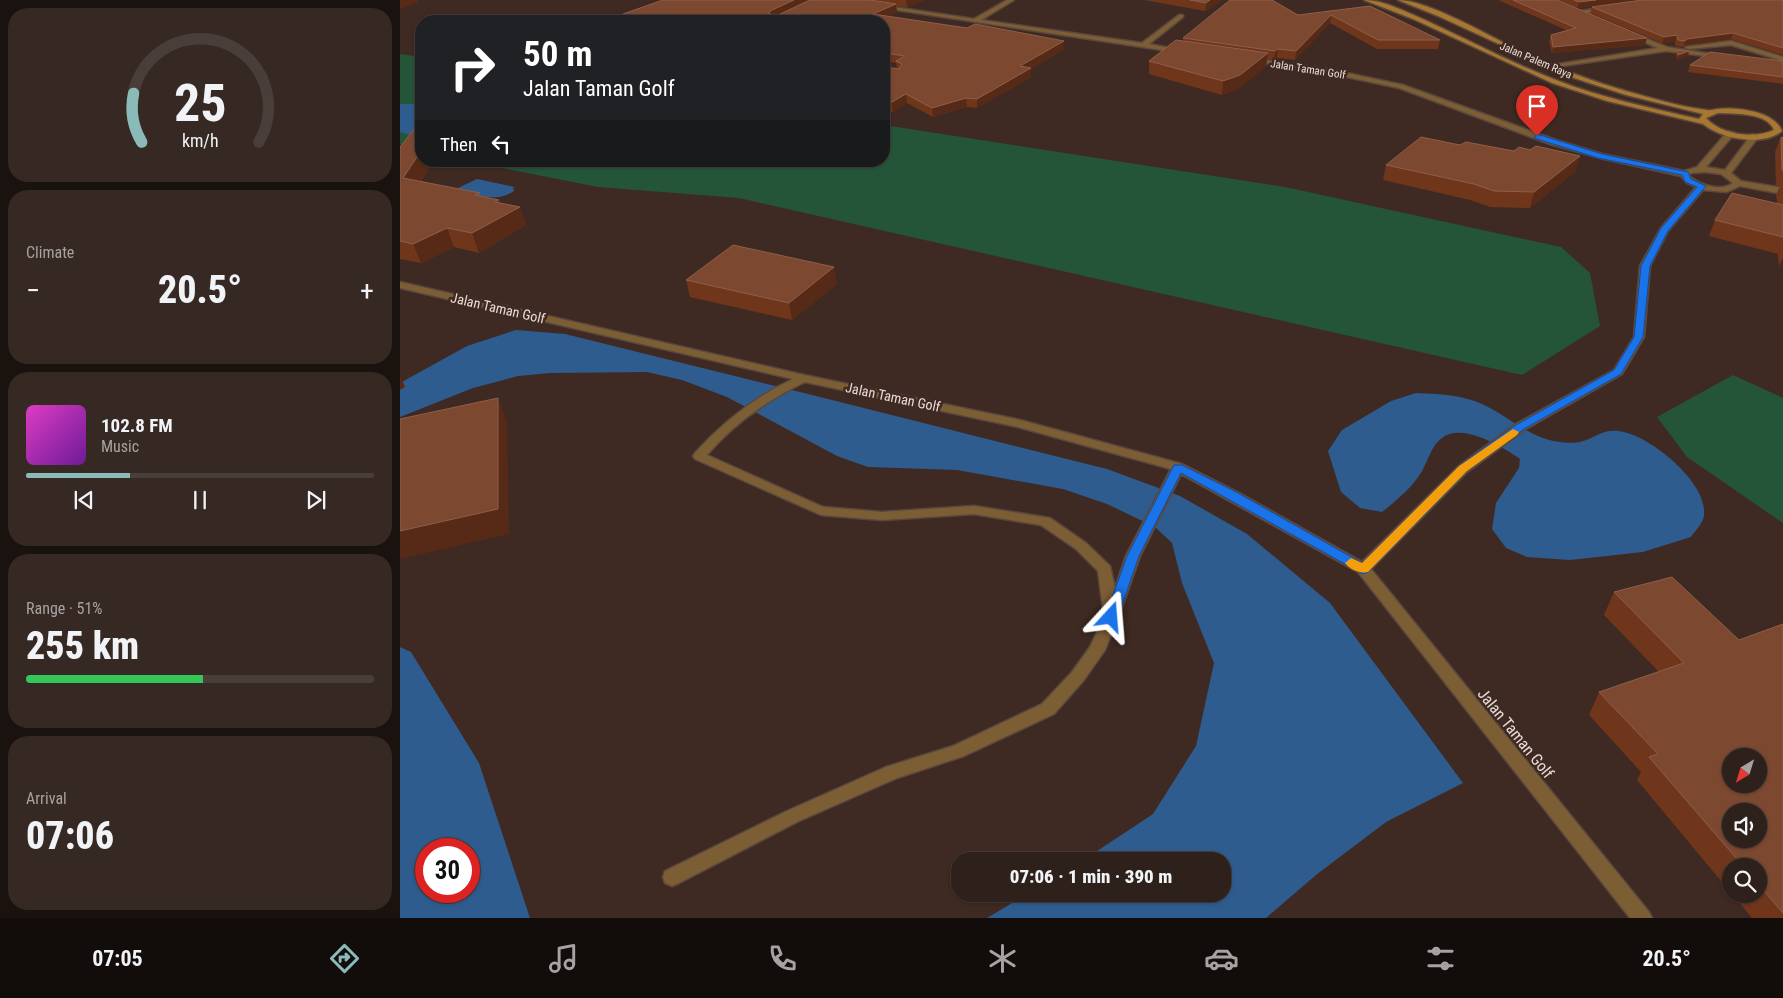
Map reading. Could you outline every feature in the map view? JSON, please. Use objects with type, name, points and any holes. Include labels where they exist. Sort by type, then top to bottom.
[{"type":"street","points":[[975,21],[1011,0]]},
{"type":"street","name":"Jalan Palem Raya","points":[[1367,0],[1428,23],[1555,82],[1651,111],[1704,122],[1731,133],[1755,136],[1773,134]]},
{"type":"street","name":"Jalan Palem Raya","points":[[1401,0],[1442,15],[1549,66],[1632,95],[1709,113],[1741,112],[1773,123]]},
{"type":"street","points":[[868,6],[1191,52]]},
{"type":"street","points":[[1567,8],[1594,19]]},
{"type":"street","points":[[1576,12],[1613,8]]},
{"type":"street","points":[[1144,45],[1181,16]]},
{"type":"street","points":[[1621,30],[1666,49],[1725,57]]},
{"type":"street","points":[[1549,66],[1666,49],[1732,43],[1783,59]]},
{"type":"street","name":"Jalan Taman Golf","points":[[1238,58],[1333,72],[1401,86],[1553,142],[1600,156],[1685,174]]},
{"type":"street","points":[[1764,62],[1783,64]]},
{"type":"street","points":[[1704,122],[1702,118],[1709,113]]},
{"type":"street","points":[[1773,123],[1783,124]]},
{"type":"street","points":[[1773,123],[1778,131],[1773,134]]},
{"type":"street","points":[[1700,169],[1731,133]]},
{"type":"street","points":[[1773,134],[1783,135]]},
{"type":"street","points":[[1726,174],[1755,136]]},
{"type":"street","points":[[1738,183],[1733,188],[1726,189],[1702,186],[1688,180],[1685,174],[1700,169],[1726,174],[1733,177],[1738,183],[1783,191]]},
{"type":"street","points":[[1363,569],[1463,468],[1520,427],[1618,372],[1639,337],[1645,266],[1664,230],[1702,186]]},
{"type":"street","name":"Jalan Taman Golf","points":[[400,286],[804,378],[1020,424],[1178,467],[1234,496],[1363,569],[1642,918]]},
{"type":"street","points":[[804,378],[762,400],[711,442],[700,456],[821,511],[882,516],[974,510],[1045,521],[1080,546],[1105,569],[1111,617]]},
{"type":"street","points":[[672,877],[793,816],[883,776],[958,751],[1048,709],[1078,676],[1097,650],[1133,556],[1178,467]]},
{"type":"green space","points":[[400,54],[415,56],[415,149],[400,144]]},
{"type":"green space","points":[[890,126],[1285,187],[1561,247],[1590,273],[1600,326],[1522,375],[739,198],[598,187],[497,167],[890,167]]},
{"type":"green space","points":[[1733,375],[1783,398],[1783,523],[1687,457],[1657,417]]},
{"type":"water","points":[[400,104],[415,104],[415,136],[400,132]]},
{"type":"water","points":[[477,179],[515,187],[513,188],[514,191],[501,196],[486,197],[471,194],[458,188]]},
{"type":"water","points":[[516,330],[565,334],[1107,469],[1180,496],[1247,534],[1330,603],[1463,783],[1386,822],[1316,875],[1266,918],[987,918],[1014,902],[1231,902],[1231,852],[1096,852],[1153,814],[1196,746],[1214,663],[1182,583],[1172,543],[1155,527],[1107,504],[1063,489],[957,470],[868,467],[837,456],[727,397],[682,380],[647,372],[550,373],[518,376],[473,388],[400,417],[400,383],[467,346]]},
{"type":"water","points":[[1416,393],[1472,400],[1490,408],[1531,433],[1554,441],[1580,442],[1611,431],[1624,432],[1636,436],[1663,452],[1688,476],[1703,502],[1703,521],[1691,537],[1643,552],[1570,560],[1527,557],[1506,548],[1492,529],[1496,503],[1519,468],[1520,459],[1482,438],[1460,433],[1450,434],[1439,441],[1414,482],[1382,512],[1360,508],[1341,492],[1328,451],[1342,430],[1391,401]]},
{"type":"water","points":[[400,647],[411,652],[479,763],[530,918],[400,918]]},
{"type":"building","points":[[663,0],[794,0],[770,11],[769,14],[778,15],[620,15]]},
{"type":"building","points":[[810,0],[870,0],[896,4],[873,14],[880,15],[778,15]]},
{"type":"building","points":[[1190,0],[1210,0],[1206,3]]},
{"type":"building","points":[[1230,0],[1272,0],[1298,15],[1370,6],[1440,40],[1378,40],[1331,15],[1296,51],[1278,49],[1275,51],[1183,38]]},
{"type":"building","points":[[1513,0],[1557,0],[1647,38],[1553,47],[1551,35],[1576,28]]},
{"type":"building","points":[[1574,0],[1596,0],[1579,2]]},
{"type":"building","points":[[1642,0],[1783,0],[1783,48],[1733,33],[1687,39],[1685,41],[1678,40],[1677,35],[1664,37],[1592,7]]},
{"type":"building","points":[[890,17],[967,28],[975,24],[1064,41],[1020,66],[1031,68],[977,99],[966,98],[932,108],[906,94],[890,102],[890,68],[899,69],[902,64],[896,61],[905,56],[890,54]]},
{"type":"building","points":[[1176,40],[1268,53],[1240,75],[1223,81],[1149,61]]},
{"type":"building","points":[[1678,50],[1689,51],[1678,55]]},
{"type":"building","points":[[1710,52],[1783,61],[1783,77],[1690,65]]},
{"type":"building","points":[[415,128],[415,160],[403,178],[480,193],[475,195],[499,200],[495,202],[520,207],[472,233],[447,228],[413,244],[400,241],[400,147]]},
{"type":"building","points":[[1421,137],[1460,145],[1466,142],[1514,151],[1519,147],[1530,150],[1536,146],[1580,156],[1534,192],[1494,191],[1474,184],[1386,165]]},
{"type":"building","points":[[1781,137],[1783,138],[1783,170],[1782,170]]},
{"type":"building","points":[[1732,193],[1783,205],[1783,237],[1715,220]]},
{"type":"building","points":[[733,245],[834,267],[789,303],[686,280]]},
{"type":"building","points":[[498,398],[498,509],[400,531],[400,419]]},
{"type":"building","points":[[1672,577],[1739,640],[1783,624],[1783,913],[1767,894],[1767,858],[1736,858],[1727,848],[1767,848],[1767,803],[1722,803],[1722,842],[1649,757],[1658,754],[1599,692],[1684,663],[1614,592]]},
{"type":"slow traffic","points":[[1351,563],[1363,569],[1463,468],[1513,432]]},
{"type":"route","points":[[1111,617],[1133,556],[1178,467],[1234,496],[1363,569],[1463,468],[1520,427],[1618,372],[1639,337],[1645,266],[1664,230],[1702,186],[1688,180],[1685,174],[1600,156],[1537,136]]}]
